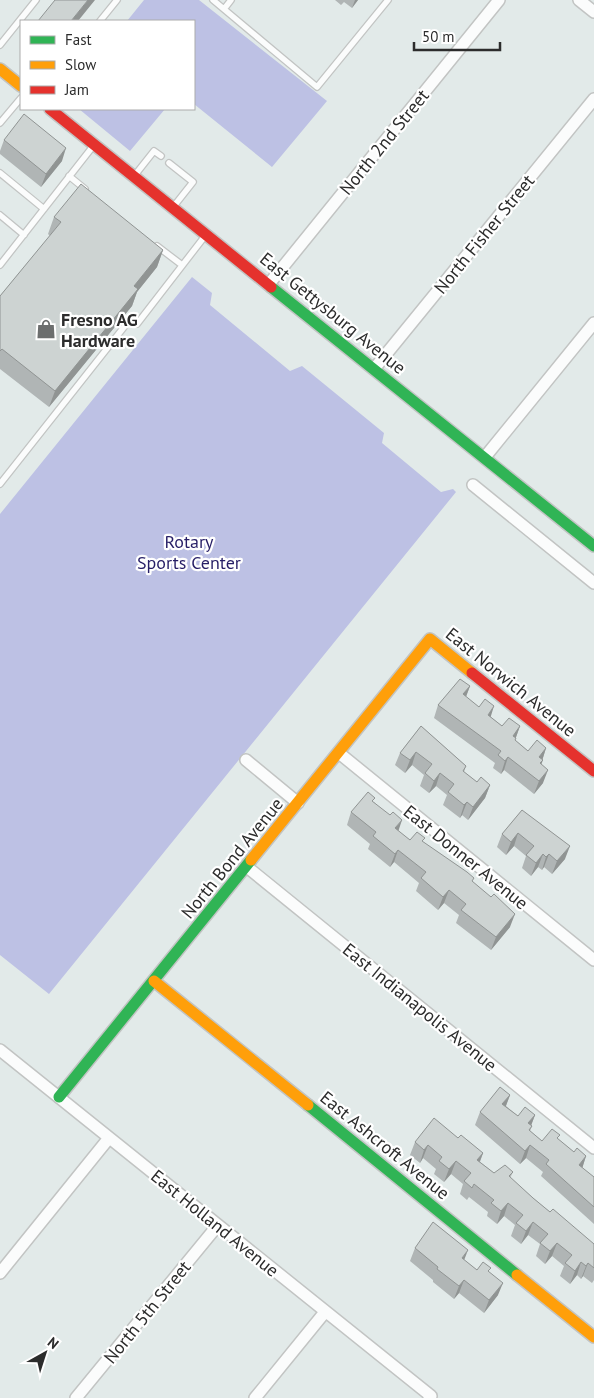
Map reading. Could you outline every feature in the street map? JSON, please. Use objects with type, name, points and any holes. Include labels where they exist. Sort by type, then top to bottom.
[{"type":"street","name":"North 2nd Street","points":[[269,284],[499,0]]},
{"type":"street","points":[[579,0],[594,12]]},
{"type":"street","points":[[0,69],[20,85]]},
{"type":"street","name":"North Fisher Street","points":[[374,369],[594,99]]},
{"type":"street","name":"East Gettysburg Avenue","points":[[51,110],[592,541]]},
{"type":"street","points":[[485,457],[594,322]]},
{"type":"street","points":[[473,485],[594,583]]},
{"type":"street","name":"North Bond Avenue","points":[[59,1097],[430,639]]},
{"type":"street","name":"East Norwich Avenue","points":[[430,639],[594,771]]},
{"type":"street","name":"East Donner Avenue","points":[[339,753],[594,960]]},
{"type":"street","points":[[246,760],[298,803]]},
{"type":"street","name":"East Indianapolis Avenue","points":[[247,867],[594,1148]]},
{"type":"street","name":"East Ashcroft Avenue","points":[[154,981],[594,1337]]},
{"type":"street","name":"East Holland Avenue","points":[[1,1052],[430,1397]]},
{"type":"street","points":[[0,1273],[109,1138]]},
{"type":"street","name":"North 5th Street","points":[[76,1398],[218,1225]]},
{"type":"street","points":[[256,1398],[325,1312]]},
{"type":"lane","points":[[0,45],[36,0]]},
{"type":"lane","points":[[101,20],[117,0]]},
{"type":"lane","points":[[213,0],[317,86],[388,0]]},
{"type":"lane","points":[[224,9],[231,0]]},
{"type":"lane","points":[[0,123],[20,99]]},
{"type":"lane","points":[[1,263],[94,145]]},
{"type":"lane","points":[[134,177],[154,151],[161,156]]},
{"type":"lane","points":[[169,163],[193,182],[173,208]]},
{"type":"lane","points":[[0,173],[44,209]]},
{"type":"lane","points":[[69,176],[92,194]]},
{"type":"lane","points":[[0,215],[24,234]]},
{"type":"lane","points":[[0,484],[128,322],[137,324],[206,234]]},
{"type":"lane","points":[[152,241],[182,265]]},
{"type":"green space","points":[[144,0],[199,0],[327,101],[272,167],[195,105],[195,20],[128,20]]},
{"type":"green space","points":[[80,110],[164,110],[130,151]]},
{"type":"green space","name":"Rotary Sports Center","points":[[192,277],[212,293],[210,305],[290,371],[302,366],[384,433],[382,443],[441,492],[453,489],[456,492],[49,994],[0,955],[0,514]]},
{"type":"building","points":[[55,0],[88,0],[72,20],[39,20]]},
{"type":"building","points":[[24,114],[66,148],[46,174],[4,140]]},
{"type":"building","points":[[81,184],[163,250],[134,286],[138,289],[55,391],[2,349],[0,351],[0,296],[61,222],[54,217]]},
{"type":"building","points":[[460,679],[470,686],[463,694],[479,707],[485,699],[494,706],[488,715],[502,726],[509,718],[520,726],[513,736],[528,751],[537,740],[546,748],[539,757],[543,760],[540,763],[548,770],[539,781],[508,757],[505,761],[498,755],[501,751],[438,705]]},
{"type":"building","points":[[421,726],[466,766],[463,771],[477,782],[481,777],[490,785],[473,807],[467,802],[464,805],[448,792],[454,784],[440,773],[434,781],[425,773],[432,764],[416,752],[410,760],[400,753]]},
{"type":"building","points":[[368,792],[375,798],[372,801],[390,815],[393,812],[402,820],[395,828],[410,840],[417,832],[425,838],[422,841],[467,872],[474,878],[472,881],[491,897],[494,894],[515,914],[496,937],[461,910],[466,904],[449,890],[443,897],[421,878],[426,872],[398,850],[395,854],[373,836],[376,832],[351,812]]},
{"type":"building","points":[[522,810],[570,846],[557,861],[549,854],[546,857],[543,854],[536,863],[526,855],[534,846],[518,833],[511,842],[502,834]]},
{"type":"building","points":[[500,1087],[510,1095],[502,1104],[518,1116],[525,1107],[535,1115],[528,1123],[532,1126],[529,1130],[542,1141],[552,1129],[560,1135],[557,1138],[574,1152],[577,1148],[586,1156],[579,1165],[594,1177],[594,1207],[546,1164],[549,1160],[530,1145],[525,1151],[480,1112]]},
{"type":"building","points":[[434,1118],[458,1138],[461,1135],[483,1153],[477,1160],[494,1173],[505,1165],[513,1172],[509,1176],[533,1198],[550,1212],[553,1209],[594,1244],[594,1268],[588,1263],[586,1266],[581,1262],[575,1271],[565,1263],[572,1255],[557,1243],[550,1251],[540,1243],[548,1234],[533,1222],[526,1231],[516,1223],[523,1215],[508,1203],[501,1211],[491,1203],[494,1200],[474,1184],[472,1188],[464,1181],[471,1173],[456,1161],[449,1169],[439,1161],[442,1157],[428,1145],[424,1150],[415,1142]]},
{"type":"building","points":[[433,1222],[468,1250],[462,1258],[477,1270],[483,1262],[491,1268],[488,1271],[503,1283],[489,1300],[464,1280],[459,1286],[437,1269],[438,1267],[415,1248]]},
{"type":"traffic: fast","points":[[271,287],[594,546]]},
{"type":"traffic: fast","points":[[59,1097],[251,860]]},
{"type":"traffic: fast","points":[[308,1105],[517,1275]]},
{"type":"traffic: slow","points":[[0,69],[20,85]]},
{"type":"traffic: slow","points":[[251,860],[430,639],[472,673]]},
{"type":"traffic: slow","points":[[154,981],[308,1105]]},
{"type":"traffic: slow","points":[[517,1275],[594,1337]]},
{"type":"traffic: jam","points":[[51,110],[271,287]]},
{"type":"traffic: jam","points":[[472,673],[594,771]]},
{"type":"place","name":"Fresno AG Hardware","points":[[46,329]]}]
